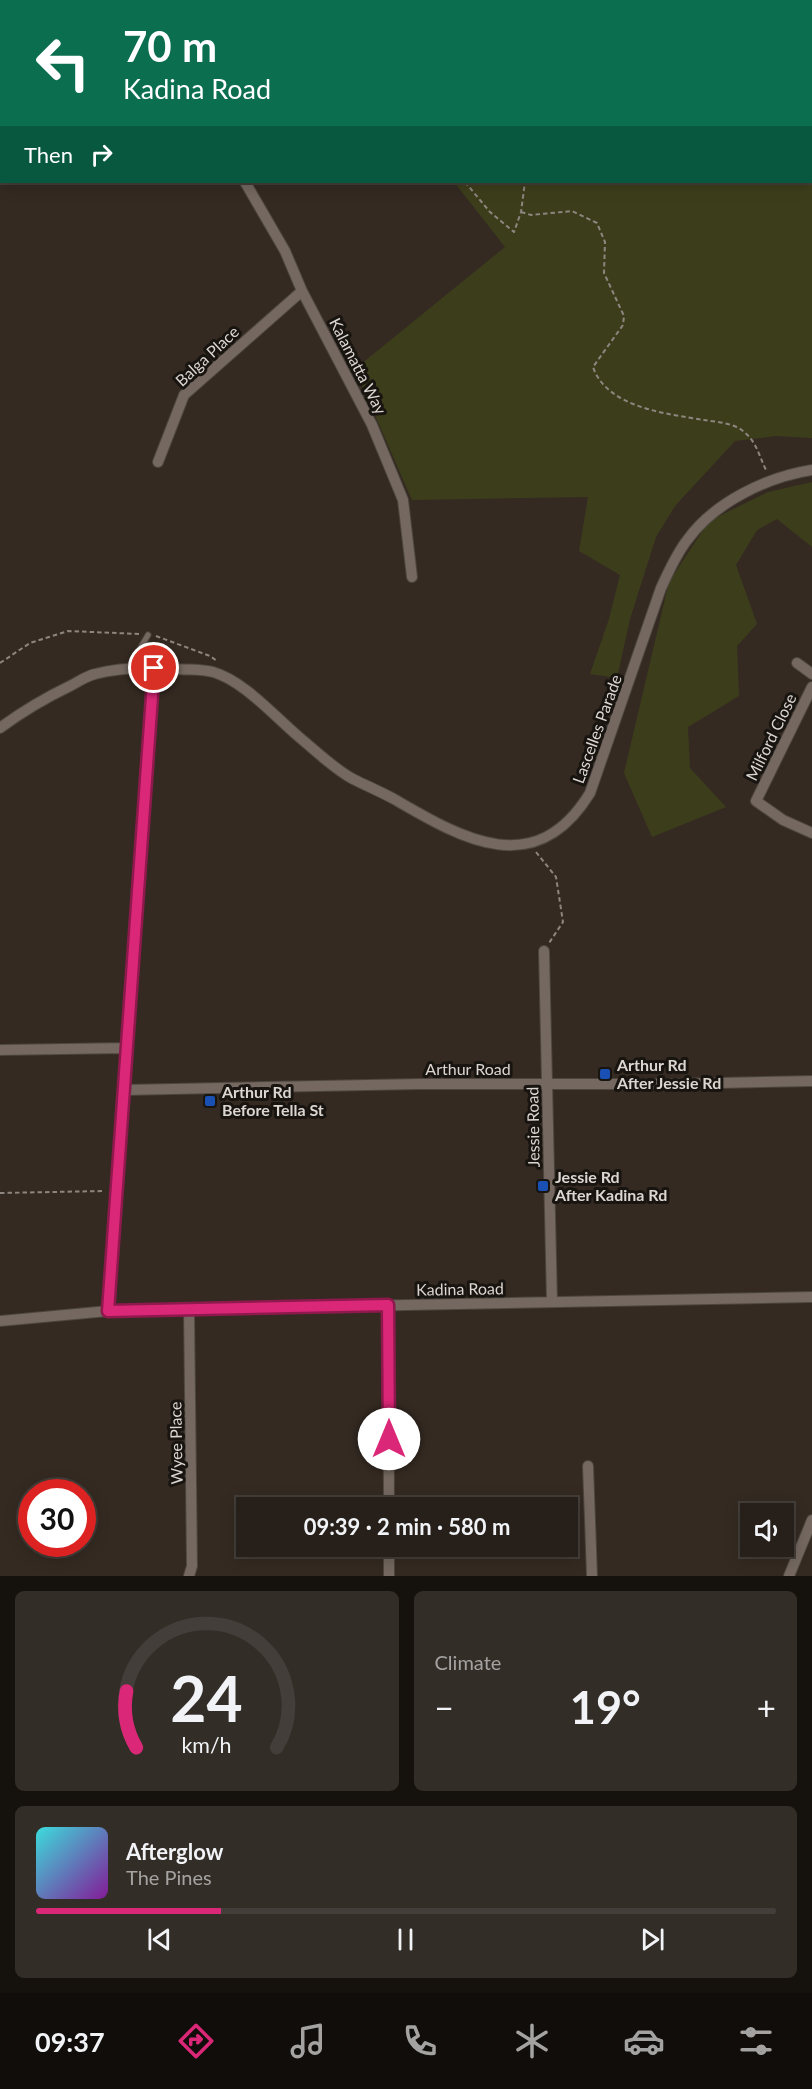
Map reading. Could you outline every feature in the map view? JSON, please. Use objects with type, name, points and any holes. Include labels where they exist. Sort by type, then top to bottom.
[{"type":"street","name":"Kalamatta Way","points":[[246,183],[285,252],[302,291],[372,425],[403,500],[412,577]]},
{"type":"street","name":"Balga Place","points":[[158,462],[184,394],[302,291]]},
{"type":"street","name":"Lascelles Parade","points":[[0,728],[38,702],[93,674],[154,668],[212,671],[237,683],[298,737],[352,778],[369,785],[435,824],[485,844],[506,847],[529,843],[545,837],[564,825],[582,806],[590,793],[661,588],[672,563],[688,538],[707,519],[756,488],[771,481],[812,470]]},
{"type":"street","points":[[797,663],[812,674]]},
{"type":"street","points":[[108,1311],[154,668]]},
{"type":"street","name":"Milford Close","points":[[812,687],[756,801],[783,820],[812,833]]},
{"type":"street","name":"Jessie Road","points":[[544,951],[552,1302]]},
{"type":"street","points":[[0,1050],[126,1048]]},
{"type":"street","name":"Arthur Road","points":[[124,1090],[419,1084],[674,1084],[812,1081]]},
{"type":"street","name":"Kadina Road","points":[[0,1321],[108,1311],[812,1297]]},
{"type":"street","points":[[388,1305],[389,1497]]},
{"type":"street","name":"Wyee Place","points":[[189,1310],[192,1566],[189,1576]]},
{"type":"street","points":[[588,1466],[592,1576]]},
{"type":"street","points":[[789,1576],[812,1520]]},
{"type":"street","points":[[389,1557],[389,1576]]},
{"type":"lane","points":[[128,669],[148,635]]},
{"type":"path","points":[[466,183],[490,212],[514,232],[521,212],[525,183]]},
{"type":"path","points":[[521,212],[531,215],[563,210],[572,211],[597,224],[605,242],[604,273],[624,316],[623,325],[593,367],[603,385],[641,408],[726,423],[742,430],[757,447],[771,481]]},
{"type":"path","points":[[529,843],[556,877],[563,922],[544,951]]},
{"type":"path","points":[[0,1193],[116,1191]]},
{"type":"green space","points":[[455,183],[812,183],[812,438],[776,436],[735,441],[675,506],[656,537],[630,619],[617,678],[590,674],[609,619],[620,575],[579,551],[588,497],[412,500],[355,369],[505,247]]},
{"type":"green space","points":[[812,482],[812,547],[777,519],[757,530],[736,565],[757,624],[737,646],[739,696],[688,727],[690,768],[726,807],[652,837],[624,773],[669,582],[709,521],[768,492]]},
{"type":"place","name":"Arthur Rd After Jessie Rd","points":[[605,1074]]},
{"type":"place","name":"Arthur Rd Before Tella St","points":[[210,1101]]},
{"type":"place","name":"Jessie Rd After Kadina Rd","points":[[543,1186]]},
{"type":"route","points":[[154,668],[108,1311],[388,1305],[389,1439]]}]
